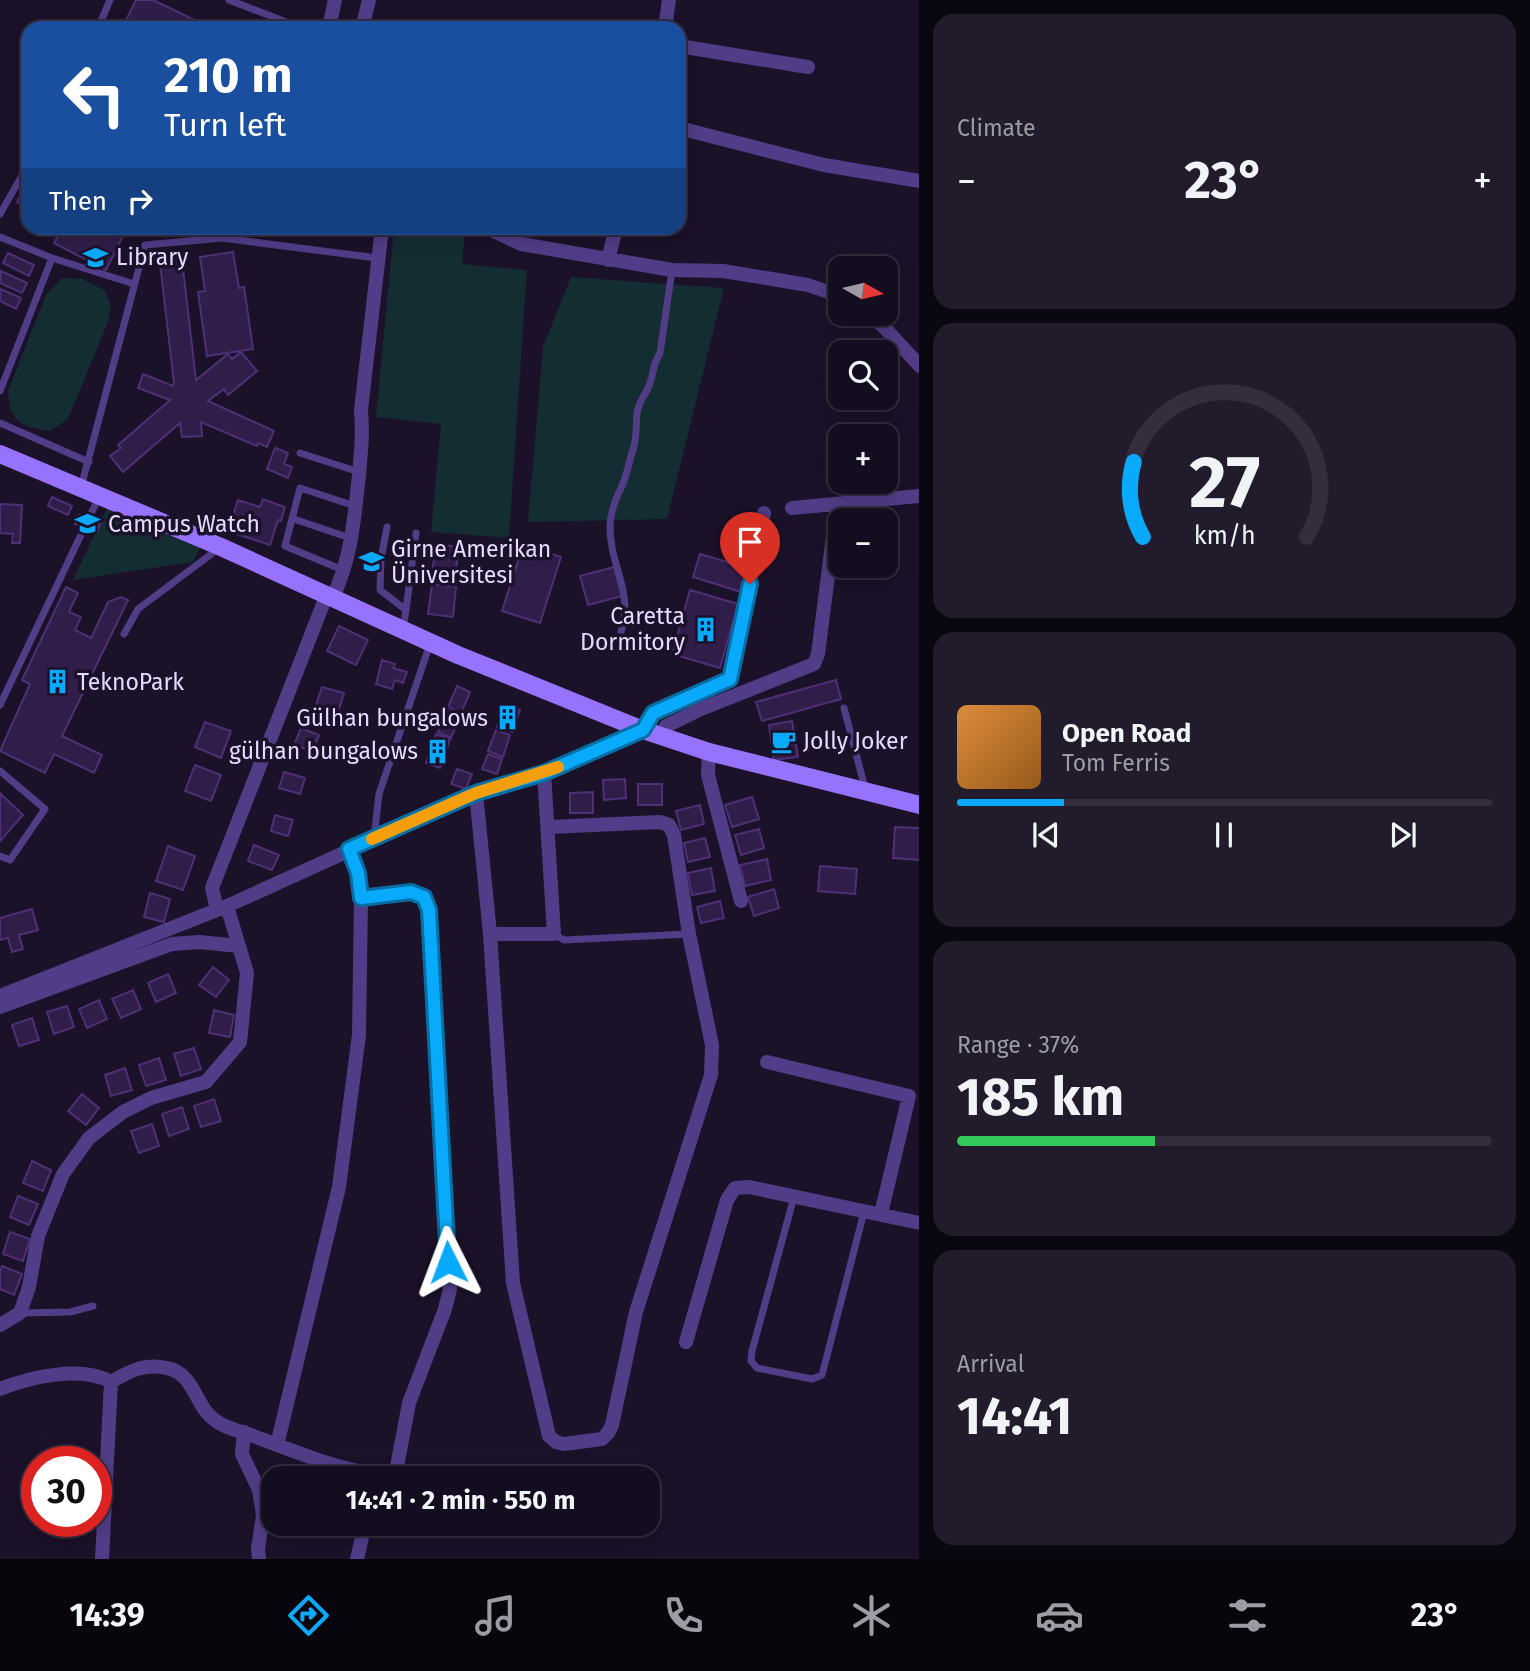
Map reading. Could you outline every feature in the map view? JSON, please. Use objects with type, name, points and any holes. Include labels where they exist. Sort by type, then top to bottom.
[{"type":"street","points":[[330,21],[335,0]]},
{"type":"street","points":[[364,21],[369,0]]},
{"type":"street","points":[[665,21],[669,0]]},
{"type":"street","points":[[686,47],[808,67]]},
{"type":"street","points":[[686,130],[824,165],[919,181]]},
{"type":"street","points":[[0,1325],[20,1313],[29,1287],[38,1236],[63,1174],[89,1138],[123,1112],[151,1098],[206,1082],[240,1042],[245,1014],[247,973],[239,946],[212,888],[330,596],[345,571],[364,439],[361,410],[381,235]]},
{"type":"street","points":[[502,235],[521,244],[608,260],[672,270],[723,271],[808,285],[828,292]]},
{"type":"street","points":[[608,260],[614,235]]},
{"type":"street","points":[[883,326],[919,366]]},
{"type":"street","points":[[0,454],[221,547],[431,643],[643,730],[709,752],[919,805]]},
{"type":"street","points":[[793,508],[919,496]]},
{"type":"street","points":[[660,736],[666,726],[701,709],[814,664],[818,654],[837,505]]},
{"type":"street","points":[[0,996],[222,908],[476,793],[544,773],[643,730],[653,713],[730,679],[764,513]]},
{"type":"street","points":[[709,752],[708,775],[741,901]]},
{"type":"street","points":[[490,934],[554,934],[544,773]]},
{"type":"street","points":[[476,793],[490,934],[513,1283],[549,1436],[564,1444],[602,1439],[612,1425],[636,1312],[711,1074],[712,1045],[689,934],[674,835],[669,825],[660,822],[549,827]]},
{"type":"street","points":[[276,1445],[339,1187],[359,1035],[361,898],[358,873],[349,849]]},
{"type":"street","points":[[361,898],[411,892],[424,897],[430,924],[450,1289],[409,1403],[397,1466]]},
{"type":"street","points":[[0,1007],[172,944],[199,942],[239,946]]},
{"type":"street","points":[[767,1062],[909,1096],[881,1214]]},
{"type":"street","points":[[686,1342],[731,1191],[741,1186],[919,1223]]},
{"type":"street","points":[[111,1382],[133,1368],[158,1366],[174,1370],[188,1380],[197,1398],[215,1421],[335,1466]]},
{"type":"street","points":[[0,1389],[55,1374],[90,1374],[111,1382]]},
{"type":"street","points":[[102,1559],[111,1382]]},
{"type":"street","points":[[244,1432],[243,1454],[259,1490],[263,1515],[259,1559]]},
{"type":"street","points":[[357,1559],[362,1536]]},
{"type":"lane","points":[[101,21],[110,0]]},
{"type":"lane","points":[[229,0],[284,21]]},
{"type":"lane","points":[[0,214],[21,177]]},
{"type":"lane","points":[[0,237],[52,258],[134,284]]},
{"type":"lane","points":[[80,487],[89,462],[145,245],[222,238],[377,258]]},
{"type":"lane","points":[[0,391],[52,258]]},
{"type":"lane","points":[[621,632],[626,616],[626,598],[612,555],[610,524],[633,449],[638,406],[650,382],[653,363],[660,353],[672,270]]},
{"type":"lane","points":[[0,423],[89,462]]},
{"type":"lane","points":[[300,453],[359,472]]},
{"type":"lane","points":[[345,571],[285,546],[300,488],[356,506]]},
{"type":"lane","points":[[0,705],[99,497]]},
{"type":"lane","points":[[294,519],[351,539]]},
{"type":"lane","points":[[387,527],[381,559],[380,590],[406,610]]},
{"type":"lane","points":[[403,630],[416,533]]},
{"type":"lane","points":[[124,634],[138,609],[221,547]]},
{"type":"lane","points":[[374,838],[379,794],[431,643]]},
{"type":"lane","points":[[844,708],[866,792]]},
{"type":"lane","points":[[0,771],[45,809],[10,860],[0,856]]},
{"type":"lane","points":[[554,934],[564,940],[689,934]]},
{"type":"lane","points":[[794,1196],[751,1351],[751,1361],[757,1368],[812,1379],[822,1375],[864,1211]]},
{"type":"lane","points":[[20,1313],[70,1312],[93,1306]]},
{"type":"green space","points":[[393,235],[464,235],[462,264],[527,270],[509,538],[431,532],[441,424],[376,417]]},
{"type":"green space","points":[[571,277],[724,288],[667,519],[528,522],[543,347]]},
{"type":"green space","points":[[62,278],[82,279],[104,290],[111,305],[108,322],[68,419],[50,431],[19,421],[11,410],[8,391],[46,295]]},
{"type":"green space","points":[[108,506],[201,546],[193,562],[73,580]]},
{"type":"building","points":[[136,0],[153,0],[197,21],[126,21]]},
{"type":"building","name":"Library","points":[[58,235],[124,235],[106,270],[54,243]]},
{"type":"building","points":[[233,252],[239,288],[244,287],[253,349],[207,356],[198,292],[205,291],[200,257]]},
{"type":"building","points":[[8,253],[34,265],[29,276],[3,263]]},
{"type":"building","points":[[182,260],[196,380],[228,354],[232,359],[241,352],[257,371],[228,395],[224,389],[208,401],[274,431],[267,447],[258,443],[257,446],[201,422],[202,436],[182,437],[180,423],[123,472],[110,456],[121,448],[118,445],[170,400],[138,388],[143,374],[173,386],[160,263]]},
{"type":"building","points":[[1,271],[27,283],[22,293],[0,283]]},
{"type":"building","points":[[0,289],[21,298],[16,309],[0,301]]},
{"type":"building","points":[[275,448],[288,453],[284,464],[292,467],[288,478],[267,469]]},
{"type":"building","points":[[52,497],[72,506],[68,515],[48,506]]},
{"type":"building","points":[[263,499],[285,507],[270,545],[228,531],[238,500],[260,507]]},
{"type":"building","points":[[0,504],[22,505],[20,543],[12,543],[13,534],[0,533]]},
{"type":"building","name":"Campus Watch","points":[[79,515],[100,524],[97,533],[75,524]]},
{"type":"building","points":[[436,544],[459,547],[455,576],[432,573]]},
{"type":"building","points":[[523,545],[561,557],[540,623],[502,611]]},
{"type":"building","points":[[700,554],[748,568],[741,592],[693,577]]},
{"type":"building","points":[[614,567],[622,596],[588,605],[580,576]]},
{"type":"building","points":[[432,584],[456,587],[453,617],[428,614]]},
{"type":"building","name":"TeknoPark","points":[[66,587],[78,593],[69,612],[81,617],[75,630],[91,638],[108,602],[121,597],[128,600],[62,736],[102,755],[94,773],[54,754],[45,773],[0,751],[30,684],[22,680]]},
{"type":"building","name":"Caretta Dormitory","points":[[690,590],[738,604],[720,668],[672,654]]},
{"type":"building","points":[[339,626],[368,640],[356,665],[327,651]]},
{"type":"building","points":[[382,660],[395,664],[393,668],[407,672],[403,683],[395,680],[392,689],[376,684]]},
{"type":"building","points":[[836,680],[841,699],[762,721],[756,702]]},
{"type":"building","name":"gülhan bungalows","points":[[457,686],[470,692],[461,713],[448,707]]},
{"type":"building","points":[[322,687],[344,693],[338,712],[316,705]]},
{"type":"building","name":"Gülhan bungalows","points":[[505,705],[520,710],[512,732],[497,727]]},
{"type":"building","name":"gülhan bungalows","points":[[447,710],[460,716],[451,738],[438,732]]},
{"type":"building","name":"Jolly Joker","points":[[792,721],[798,757],[774,760],[769,725]]},
{"type":"building","points":[[205,722],[231,731],[221,758],[195,747]]},
{"type":"building","points":[[301,728],[319,735],[313,752],[294,745]]},
{"type":"building","points":[[496,730],[510,735],[503,757],[488,751]]},
{"type":"building","name":"gülhan bungalows","points":[[436,734],[450,739],[440,768],[426,763]]},
{"type":"building","name":"gülhan bungalows","points":[[488,754],[502,759],[497,774],[482,769]]},
{"type":"building","points":[[195,765],[221,775],[211,801],[185,791]]},
{"type":"building","points":[[457,769],[472,774],[466,789],[451,784]]},
{"type":"building","points":[[284,772],[305,778],[300,794],[279,788]]},
{"type":"building","points":[[625,779],[626,798],[604,800],[603,780]]},
{"type":"building","points":[[638,784],[662,784],[662,805],[638,805]]},
{"type":"building","points":[[593,792],[593,813],[570,813],[570,793]]},
{"type":"building","points":[[0,793],[23,815],[0,841]]},
{"type":"building","points":[[752,797],[759,819],[732,827],[725,805]]},
{"type":"building","points":[[700,805],[704,824],[681,830],[676,811]]},
{"type":"building","points":[[275,815],[293,820],[288,836],[271,831]]},
{"type":"building","points":[[895,827],[919,828],[919,860],[893,858]]},
{"type":"building","points":[[759,829],[764,848],[741,855],[735,835]]},
{"type":"building","points":[[705,838],[710,857],[688,862],[684,843]]},
{"type":"building","points":[[254,845],[279,855],[272,870],[248,861]]},
{"type":"building","points":[[168,846],[195,856],[183,890],[156,881]]},
{"type":"building","points":[[767,859],[771,880],[745,886],[740,865]]},
{"type":"building","points":[[820,866],[857,869],[855,894],[818,891]]},
{"type":"building","points":[[711,868],[715,891],[692,895],[688,873]]},
{"type":"building","points":[[774,889],[779,908],[754,916],[748,897]]},
{"type":"building","points":[[150,893],[170,899],[164,922],[144,917]]},
{"type":"building","points":[[720,901],[724,918],[701,923],[697,907]]},
{"type":"building","points":[[32,909],[38,930],[19,935],[23,949],[12,952],[8,938],[0,940],[0,918]]},
{"type":"building","points":[[213,967],[229,980],[216,997],[199,985]]},
{"type":"building","points":[[168,974],[176,993],[156,1002],[148,983]]},
{"type":"building","points":[[133,990],[141,1009],[121,1018],[112,999]]},
{"type":"building","points":[[99,1000],[107,1019],[87,1028],[79,1009]]},
{"type":"building","points":[[67,1006],[74,1027],[54,1034],[47,1012]]},
{"type":"building","points":[[214,1010],[234,1015],[230,1037],[209,1033]]},
{"type":"building","points":[[32,1018],[39,1040],[19,1046],[12,1025]]},
{"type":"building","points":[[194,1048],[201,1069],[181,1076],[174,1054]]},
{"type":"building","points":[[159,1058],[166,1080],[146,1086],[139,1065]]},
{"type":"building","points":[[125,1068],[132,1090],[111,1096],[105,1075]]},
{"type":"building","points":[[82,1094],[99,1108],[86,1125],[68,1111]]},
{"type":"building","points":[[214,1099],[221,1121],[201,1127],[194,1106]]},
{"type":"building","points":[[182,1107],[189,1129],[169,1136],[162,1114]]},
{"type":"building","points":[[152,1124],[159,1146],[139,1153],[131,1131]]},
{"type":"building","points":[[32,1161],[51,1170],[43,1191],[23,1183]]},
{"type":"building","points":[[18,1196],[38,1204],[29,1225],[10,1217]]},
{"type":"building","points":[[10,1232],[30,1239],[23,1261],[3,1254]]},
{"type":"building","points":[[2,1266],[22,1274],[14,1295],[0,1289]]},
{"type":"slow traffic","points":[[372,839],[476,793],[558,767]]},
{"type":"place","name":"Library","points":[[96,257]]},
{"type":"place","name":"Campus Watch","points":[[88,524]]},
{"type":"place","name":"Girne Amerikan Üniversitesi","points":[[371,562]]},
{"type":"place","name":"Caretta Dormitory","points":[[705,629]]},
{"type":"place","name":"TeknoPark","points":[[57,682]]},
{"type":"place","name":"Gülhan bungalows","points":[[508,718]]},
{"type":"place","name":"Jolly Joker","points":[[783,741]]},
{"type":"place","name":"gülhan bungalows","points":[[438,751]]},
{"type":"route","points":[[448,1262],[429,910],[424,897],[411,892],[361,898],[358,873],[349,849],[476,793],[544,773],[643,730],[653,713],[730,679],[750,584]]}]
